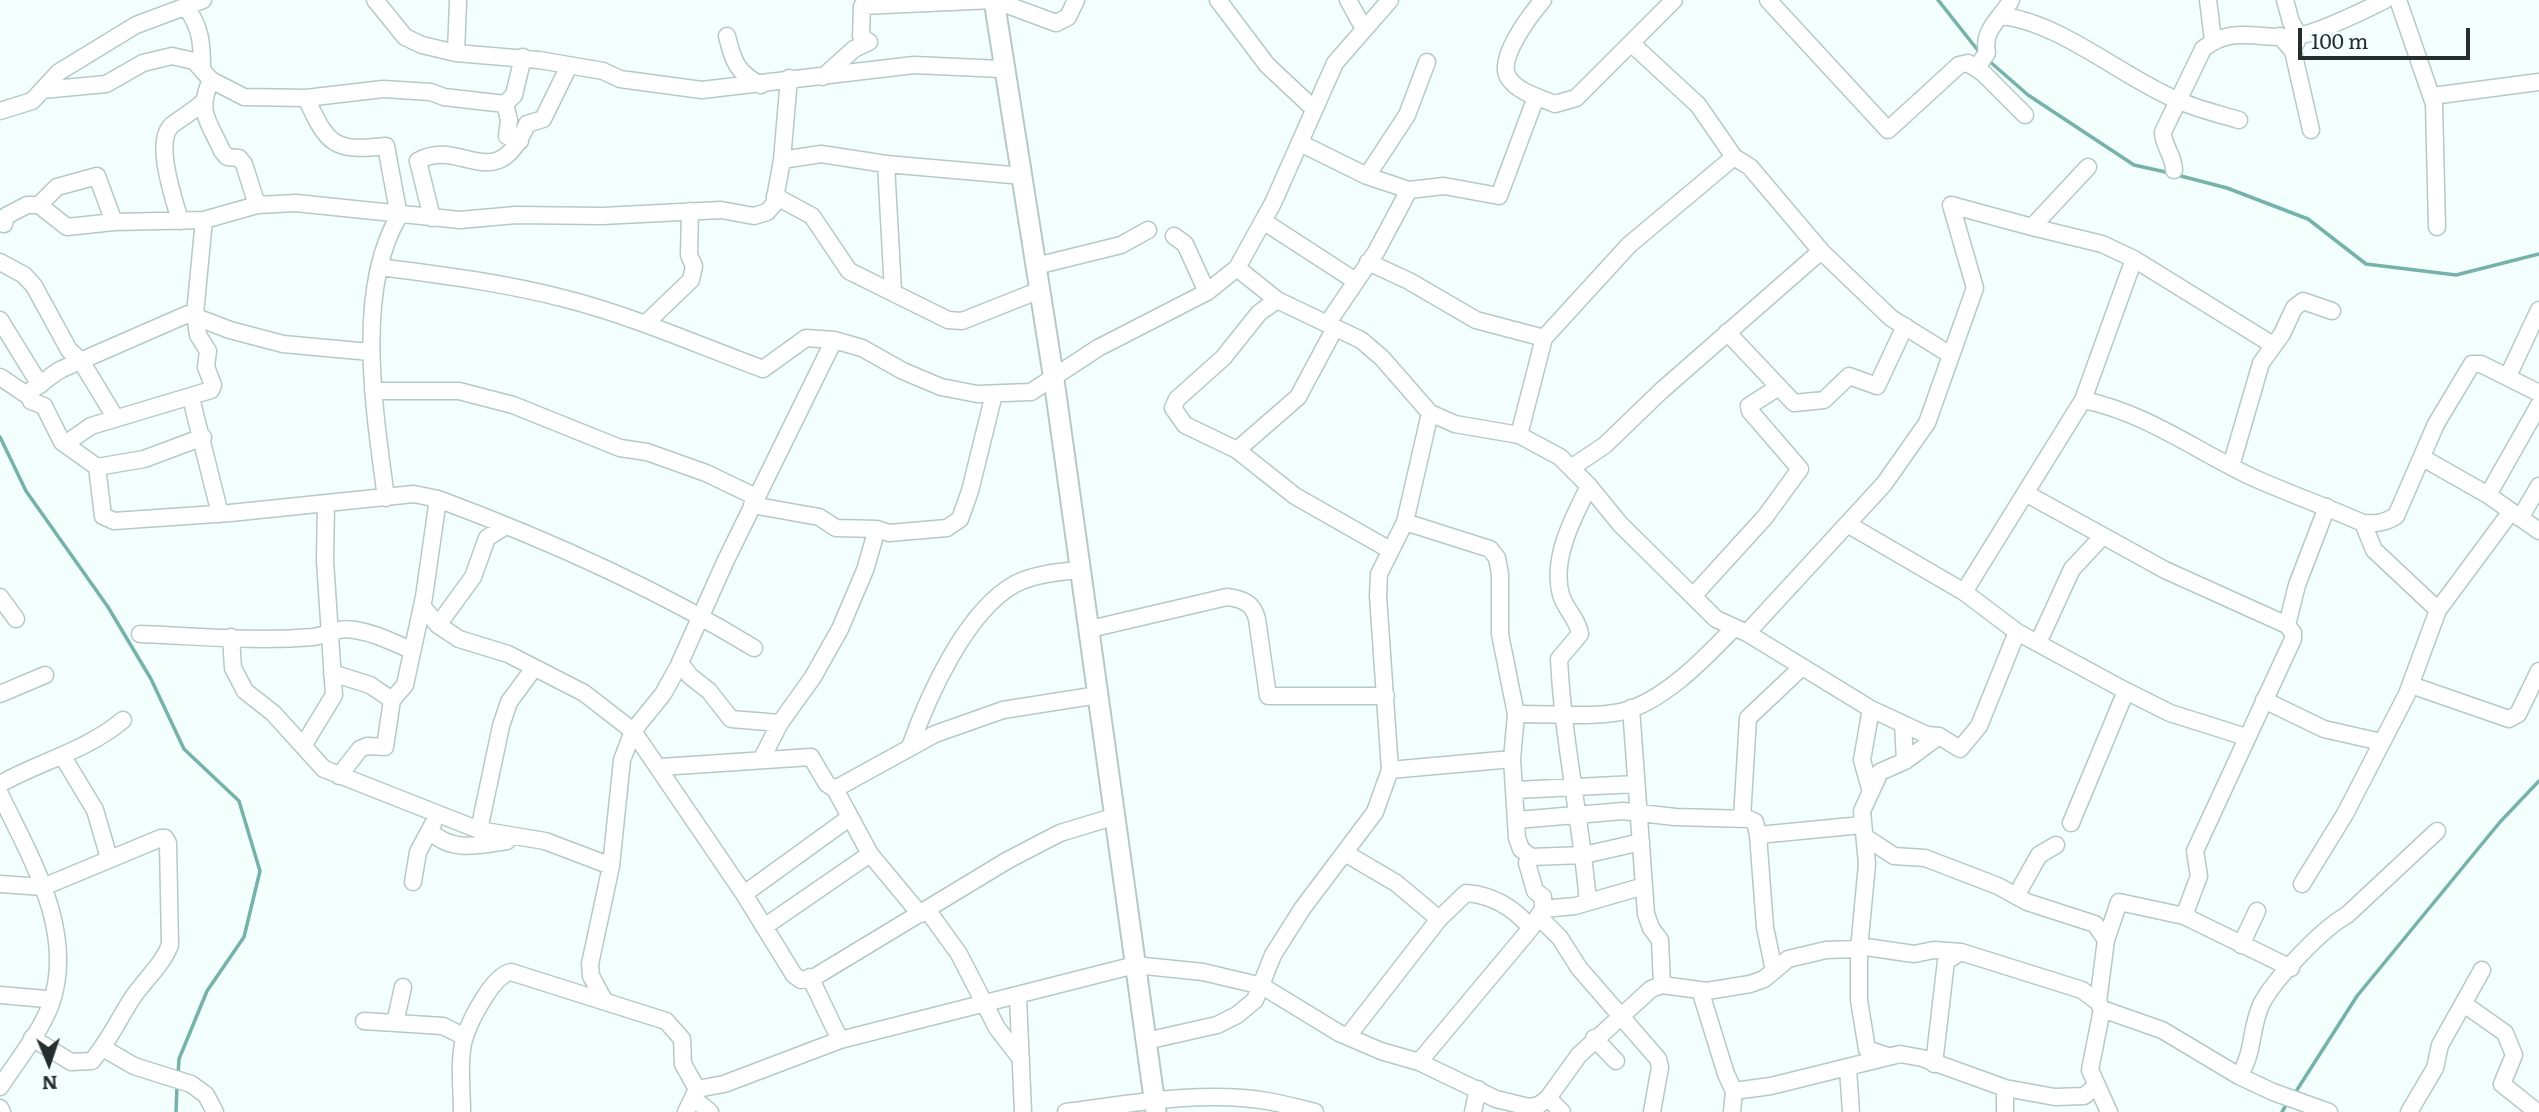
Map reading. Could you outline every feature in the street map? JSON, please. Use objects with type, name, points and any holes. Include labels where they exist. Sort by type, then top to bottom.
[{"type":"main road","points":[[994,0],[1002,69],[1023,176],[1054,380],[1155,1106]]},
{"type":"street","points":[[0,111],[32,101],[60,72],[136,25],[203,0]]},
{"type":"street","points":[[375,0],[405,37],[456,53],[523,57],[603,71],[620,79],[702,90],[914,65],[1002,69]]},
{"type":"street","points":[[823,77],[854,49],[869,43],[861,36],[862,6],[994,0],[1056,23],[1068,17],[1076,0]]},
{"type":"street","points":[[1218,0],[1268,65],[1314,109]]},
{"type":"street","points":[[1348,0],[1364,29]]},
{"type":"street","points":[[380,267],[463,278],[566,299],[645,324],[763,369],[806,338],[834,340],[862,348],[903,371],[941,387],[994,394],[1031,392],[1054,380],[1098,348],[1207,292],[1237,268],[1263,221],[1335,63],[1390,0]]},
{"type":"street","points":[[1543,0],[1514,42],[1505,65],[1507,75],[1514,84],[1555,104],[1576,98],[1674,0]]},
{"type":"street","points":[[1768,0],[1888,130],[1959,65],[1968,63],[2025,115]]},
{"type":"street","points":[[2208,0],[2213,40]]},
{"type":"street","points":[[2285,0],[2291,22],[2299,36]]},
{"type":"street","points":[[2174,170],[2163,142],[2163,132],[2203,49],[2213,40],[2236,34],[2299,36],[2385,0]]},
{"type":"street","points":[[2398,0],[2432,96],[2437,227]]},
{"type":"street","points":[[456,53],[458,2]]},
{"type":"street","points":[[186,7],[202,37],[206,74],[202,111],[222,151],[227,157],[239,158],[244,164],[257,205]]},
{"type":"street","points":[[1976,68],[1987,53],[1985,43],[1990,28],[2009,9],[2177,100],[2239,120]]},
{"type":"street","points":[[727,36],[734,65],[743,76],[761,85]]},
{"type":"street","points":[[2280,36],[2293,51],[2311,130]]},
{"type":"street","points":[[2293,51],[2299,36]]},
{"type":"street","points":[[1632,44],[1698,105],[1734,157],[1759,176],[1821,251],[1891,318],[1949,354]]},
{"type":"street","points":[[42,90],[106,84],[143,63],[172,56],[194,61],[206,74],[244,97],[306,97],[383,89],[431,92],[444,97],[505,104]]},
{"type":"street","points":[[505,104],[514,95],[523,57]]},
{"type":"street","points":[[1367,176],[1407,115],[1427,62]]},
{"type":"street","points":[[432,218],[418,161],[455,156],[468,161],[501,160],[509,157],[527,124],[542,119],[569,66]]},
{"type":"street","points":[[39,205],[66,227],[114,222],[204,220],[257,205],[296,203],[399,216],[460,220],[516,215],[602,216],[721,210],[754,216],[767,212],[775,196],[782,160],[789,78]]},
{"type":"street","points":[[2432,96],[2539,82]]},
{"type":"street","points":[[306,97],[319,125],[331,140],[345,148],[386,146],[399,216],[389,232],[380,267],[370,352],[386,498]]},
{"type":"street","points":[[1300,143],[1367,176],[1409,190],[1444,186],[1499,196],[1536,97]]},
{"type":"street","points":[[180,222],[164,162],[165,146],[172,125],[203,102]]},
{"type":"street","points":[[505,104],[509,120],[507,136],[520,141]]},
{"type":"street","points":[[782,160],[821,154],[886,164],[1023,176]]},
{"type":"street","points":[[1519,435],[1544,338],[1629,245],[1734,157]]},
{"type":"street","points":[[886,164],[893,291]]},
{"type":"street","points":[[2032,228],[2088,167]]},
{"type":"street","points":[[5,224],[6,216],[16,209],[39,205],[57,187],[97,176],[114,222]]},
{"type":"street","points":[[1237,450],[1298,397],[1354,280],[1368,262],[1409,190]]},
{"type":"street","points":[[775,196],[812,216],[849,271],[948,320],[962,321],[1040,290]]},
{"type":"street","points":[[1516,714],[1620,712],[1649,700],[1740,631],[1849,524],[1884,484],[1927,423],[1944,382],[1949,354],[1975,288],[1951,205],[2102,244],[2134,259],[2273,345]]},
{"type":"street","points":[[645,324],[691,280],[694,266],[689,255],[690,211]]},
{"type":"street","points":[[65,444],[91,426],[115,417],[139,414],[211,390],[213,385],[206,367],[208,351],[198,335],[195,314],[204,220]]},
{"type":"street","points":[[1263,221],[1354,280]]},
{"type":"street","points":[[1036,266],[1121,245],[1148,230]]},
{"type":"street","points":[[1174,236],[1185,244],[1207,292]]},
{"type":"street","points":[[1571,468],[1605,445],[1727,332],[1821,251]]},
{"type":"street","points":[[1964,592],[2083,400],[2134,259]]},
{"type":"street","points":[[1368,262],[1430,292],[1476,320],[1544,338]]},
{"type":"street","points":[[0,282],[5,265],[34,286],[69,349],[81,361],[115,417]]},
{"type":"street","points":[[1237,268],[1277,300],[1361,340],[1382,358],[1430,413],[1455,424],[1519,435],[1560,457],[1589,486],[1620,524],[1716,619],[1871,709],[1903,724],[1927,735],[1939,736],[1957,749],[1963,747],[1979,726],[2017,632]]},
{"type":"street","points":[[1277,300],[1259,313],[1223,358],[1177,399],[1173,408],[1185,425],[1237,450],[1296,496],[1391,550]]},
{"type":"street","points":[[2231,466],[2261,363],[2282,334],[2294,308],[2303,301],[2332,311]]},
{"type":"street","points":[[202,437],[144,459],[97,467],[65,444],[55,432],[48,412],[31,401],[44,379],[140,332],[188,314],[195,314],[230,330],[283,344],[370,352]]},
{"type":"street","points":[[2508,376],[2537,317]]},
{"type":"street","points":[[0,320],[35,391]]},
{"type":"street","points":[[1727,332],[1777,388],[1794,403],[1802,404],[1824,400],[1849,376],[1877,386],[1905,326]]},
{"type":"street","points":[[603,999],[591,976],[590,964],[611,866],[620,769],[634,731],[663,694],[680,663],[754,501],[834,340]]},
{"type":"street","points":[[2083,400],[2103,404],[2231,466],[2363,523],[2384,524],[2396,516],[2436,424],[2472,364],[2481,364],[2539,393]]},
{"type":"street","points":[[0,377],[35,391]]},
{"type":"street","points":[[1694,595],[1765,517],[1800,469],[1750,411],[1749,406],[1777,388]]},
{"type":"street","points":[[373,391],[459,391],[513,405],[620,448],[646,452],[706,473],[754,501],[819,517],[836,528],[877,529],[889,533],[947,528],[960,519],[970,491],[994,394]]},
{"type":"street","points":[[191,398],[220,514]]},
{"type":"street","points":[[2488,495],[2539,405]]},
{"type":"street","points":[[1146,1041],[1217,1025],[1237,1015],[1255,1000],[1273,956],[1302,909],[1374,812],[1390,770],[1378,596],[1379,574],[1405,522],[1430,413]]},
{"type":"street","points":[[2423,458],[2488,495],[2539,531]]},
{"type":"street","points":[[97,467],[103,516],[114,521],[220,514],[414,494],[438,499],[580,556],[701,616],[754,648]]},
{"type":"street","points":[[1588,902],[1584,855],[1562,713],[1559,659],[1566,648],[1576,643],[1580,634],[1562,598],[1559,564],[1576,512],[1589,486]]},
{"type":"street","points":[[2302,884],[2345,814],[2411,685],[2438,610],[2539,486]]},
{"type":"street","points":[[2027,494],[2165,570],[2287,625],[2293,633],[2293,639],[2195,850],[2199,876],[2184,916]]},
{"type":"street","points":[[339,776],[360,749],[367,746],[385,747],[392,700],[405,685],[422,606],[438,499]]},
{"type":"street","points":[[303,746],[334,695],[325,561],[326,503]]},
{"type":"street","points":[[2287,625],[2297,585],[2327,507]]},
{"type":"street","points":[[1405,522],[1490,549],[1497,558],[1500,574],[1500,634],[1516,714],[1512,759],[1521,849],[1531,857],[1584,855],[1640,842]]},
{"type":"street","points":[[2363,523],[2374,550],[2438,610]]},
{"type":"street","points":[[1849,524],[1964,592],[2017,632],[2126,691],[2170,713],[2246,737]]},
{"type":"street","points":[[438,625],[473,577],[487,538],[503,527]]},
{"type":"street","points":[[761,760],[779,723],[813,677],[841,629],[865,570],[877,529]]},
{"type":"street","points":[[2038,643],[2072,569],[2102,537]]},
{"type":"street","points":[[910,747],[927,699],[960,643],[982,613],[1015,584],[1047,574],[1079,569]]},
{"type":"street","points":[[0,597],[16,619]]},
{"type":"street","points":[[1090,629],[1215,599],[1242,599],[1254,608],[1257,619],[1268,696],[1386,696]]},
{"type":"street","points":[[422,606],[438,625],[475,646],[508,654],[584,693],[634,731],[661,767],[794,975],[801,980],[813,978],[1008,860],[1060,833],[1116,817]]},
{"type":"street","points":[[139,634],[314,637],[329,630],[353,630],[376,635],[411,650]]},
{"type":"street","points":[[231,637],[233,668],[245,691],[273,713],[324,769],[479,830],[545,841],[611,866]]},
{"type":"street","points":[[680,663],[690,676],[709,691],[731,719],[779,723]]},
{"type":"street","points":[[1742,818],[1748,718],[1802,667]]},
{"type":"street","points":[[479,830],[501,726],[509,702],[534,668]]},
{"type":"street","points":[[2411,685],[2509,719],[2518,714],[2539,671]]},
{"type":"street","points":[[332,673],[370,685],[392,700]]},
{"type":"street","points":[[0,694],[45,676]]},
{"type":"street","points":[[2071,823],[2126,691]]},
{"type":"street","points":[[835,789],[935,734],[1003,710],[1065,698],[1098,695]]},
{"type":"street","points":[[2264,700],[2324,729],[2381,742]]},
{"type":"street","points":[[1631,708],[1646,914],[1651,928],[1660,940],[1662,985]]},
{"type":"street","points":[[1871,709],[1862,760],[1871,792]]},
{"type":"street","points":[[0,782],[32,766],[63,757],[102,737],[123,720]]},
{"type":"street","points":[[918,724],[935,734]]},
{"type":"street","points":[[1903,724],[1905,761]]},
{"type":"street","points":[[1888,1056],[1867,1049],[1858,1000],[1859,948],[1867,864],[1862,811],[1880,772],[1905,761],[1939,736]]},
{"type":"street","points":[[661,767],[805,755],[811,757],[827,784],[835,789],[870,854],[959,954],[982,1003],[1021,1059]]},
{"type":"street","points":[[63,757],[94,810],[109,858]]},
{"type":"street","points":[[1390,770],[1512,759]]},
{"type":"street","points":[[1516,790],[1636,784]]},
{"type":"street","points":[[0,794],[51,907],[56,939],[55,987],[50,1006],[0,1087]]},
{"type":"street","points":[[1517,820],[1577,813],[1637,811],[1675,817],[1742,818],[1755,822],[1765,927],[1774,971]]},
{"type":"street","points":[[412,882],[418,852],[437,815]]},
{"type":"street","points":[[744,894],[849,818]]},
{"type":"street","points":[[430,831],[439,840],[454,846],[523,839]]},
{"type":"street","points":[[1758,835],[1863,831],[1894,856],[1925,858],[2016,896],[2095,924],[2106,940]]},
{"type":"street","points":[[2239,1076],[2250,1054],[2261,1004],[2331,923],[2347,915],[2438,831]]},
{"type":"street","points":[[0,884],[43,887],[109,858],[165,838],[169,849],[170,945],[166,957],[131,1000],[103,1048],[92,1061],[71,1062],[32,1038]]},
{"type":"street","points":[[2016,896],[2039,855],[2056,845]]},
{"type":"street","points":[[1345,853],[1396,883],[1439,919]]},
{"type":"street","points":[[764,927],[870,854]]},
{"type":"street","points":[[1419,1062],[1538,917],[1543,897],[1535,891],[1527,863],[1531,857]]},
{"type":"street","points":[[1348,1036],[1439,919],[1466,893],[1486,895],[1520,914],[1538,917],[1644,886]]},
{"type":"street","points":[[2109,1112],[2090,1070],[2100,1006],[2106,940],[2119,902],[2184,916],[2291,968]]},
{"type":"street","points":[[2241,945],[2257,911]]},
{"type":"street","points":[[1538,917],[1560,938],[1579,968],[1658,1059],[1660,1067],[1652,1112]]},
{"type":"street","points":[[2095,924],[2114,917]]},
{"type":"street","points":[[692,1100],[724,1084],[840,1040],[982,1003],[1018,997],[1135,965],[1203,972],[1262,986],[1348,1036],[1381,1051],[1419,1062],[1517,1106],[1539,1105],[1548,1098],[1594,1038],[1651,989],[1662,985],[1700,990],[1750,984],[1774,971],[1788,959],[1826,950],[1859,948],[1914,954],[1934,950],[1961,952],[2082,990],[2100,1006],[2162,1030],[2239,1076],[2293,1101],[2302,1100],[2329,1112]]},
{"type":"street","points":[[1934,1064],[1946,961],[1961,952]]},
{"type":"street","points":[[2409,1112],[2435,1068],[2440,1045],[2482,970]]},
{"type":"street","points":[[462,1112],[464,1037],[488,991],[504,973],[511,972],[666,1021],[682,1039],[683,1064],[692,1100],[710,1112]]},
{"type":"street","points":[[810,977],[840,1040]]},
{"type":"street","points":[[395,1023],[403,987]]},
{"type":"street","points":[[1700,990],[1726,1074],[1734,1091],[1732,1112]]},
{"type":"street","points":[[0,995],[38,996],[46,999],[50,1006]]},
{"type":"street","points":[[1018,997],[1023,1112]]},
{"type":"street","points":[[2465,1004],[2505,1033],[2514,1055],[2502,1084],[2537,1112]]},
{"type":"street","points":[[364,1021],[443,1026],[464,1037]]},
{"type":"street","points":[[1594,1038],[1616,1061]]},
{"type":"street","points":[[103,1048],[134,1066],[191,1084],[206,1095],[215,1112]]},
{"type":"street","points":[[1734,1091],[1752,1090],[1848,1069],[1888,1056],[1912,1055],[2006,1088],[2055,1097],[2084,1096],[2097,1085]]},
{"type":"street","points":[[1848,1069],[1851,1112]]},
{"type":"street","points":[[2005,1112],[2006,1088]]},
{"type":"street","points":[[1473,1112],[1478,1089]]},
{"type":"street","points":[[1548,1098],[1562,1112]]},
{"type":"street","points":[[1066,1112],[1155,1106],[1258,1106],[1315,1112]]},
{"type":"waterway","points":[[1938,0],[1980,53]]},
{"type":"waterway","points":[[1988,60],[2028,95],[2134,165],[2170,173]]},
{"type":"waterway","points":[[2177,175],[2227,188],[2308,219],[2366,264],[2456,275],[2539,254]]},
{"type":"waterway","points":[[0,437],[26,491],[108,607],[151,679],[184,749],[239,801],[260,871],[244,937],[207,991],[179,1059],[178,1075]]},
{"type":"waterway","points":[[2295,1093],[2357,996],[2500,822],[2539,781]]},
{"type":"waterway","points":[[176,1112],[177,1086]]},
{"type":"waterway","points":[[2282,1112],[2288,1102]]}]
